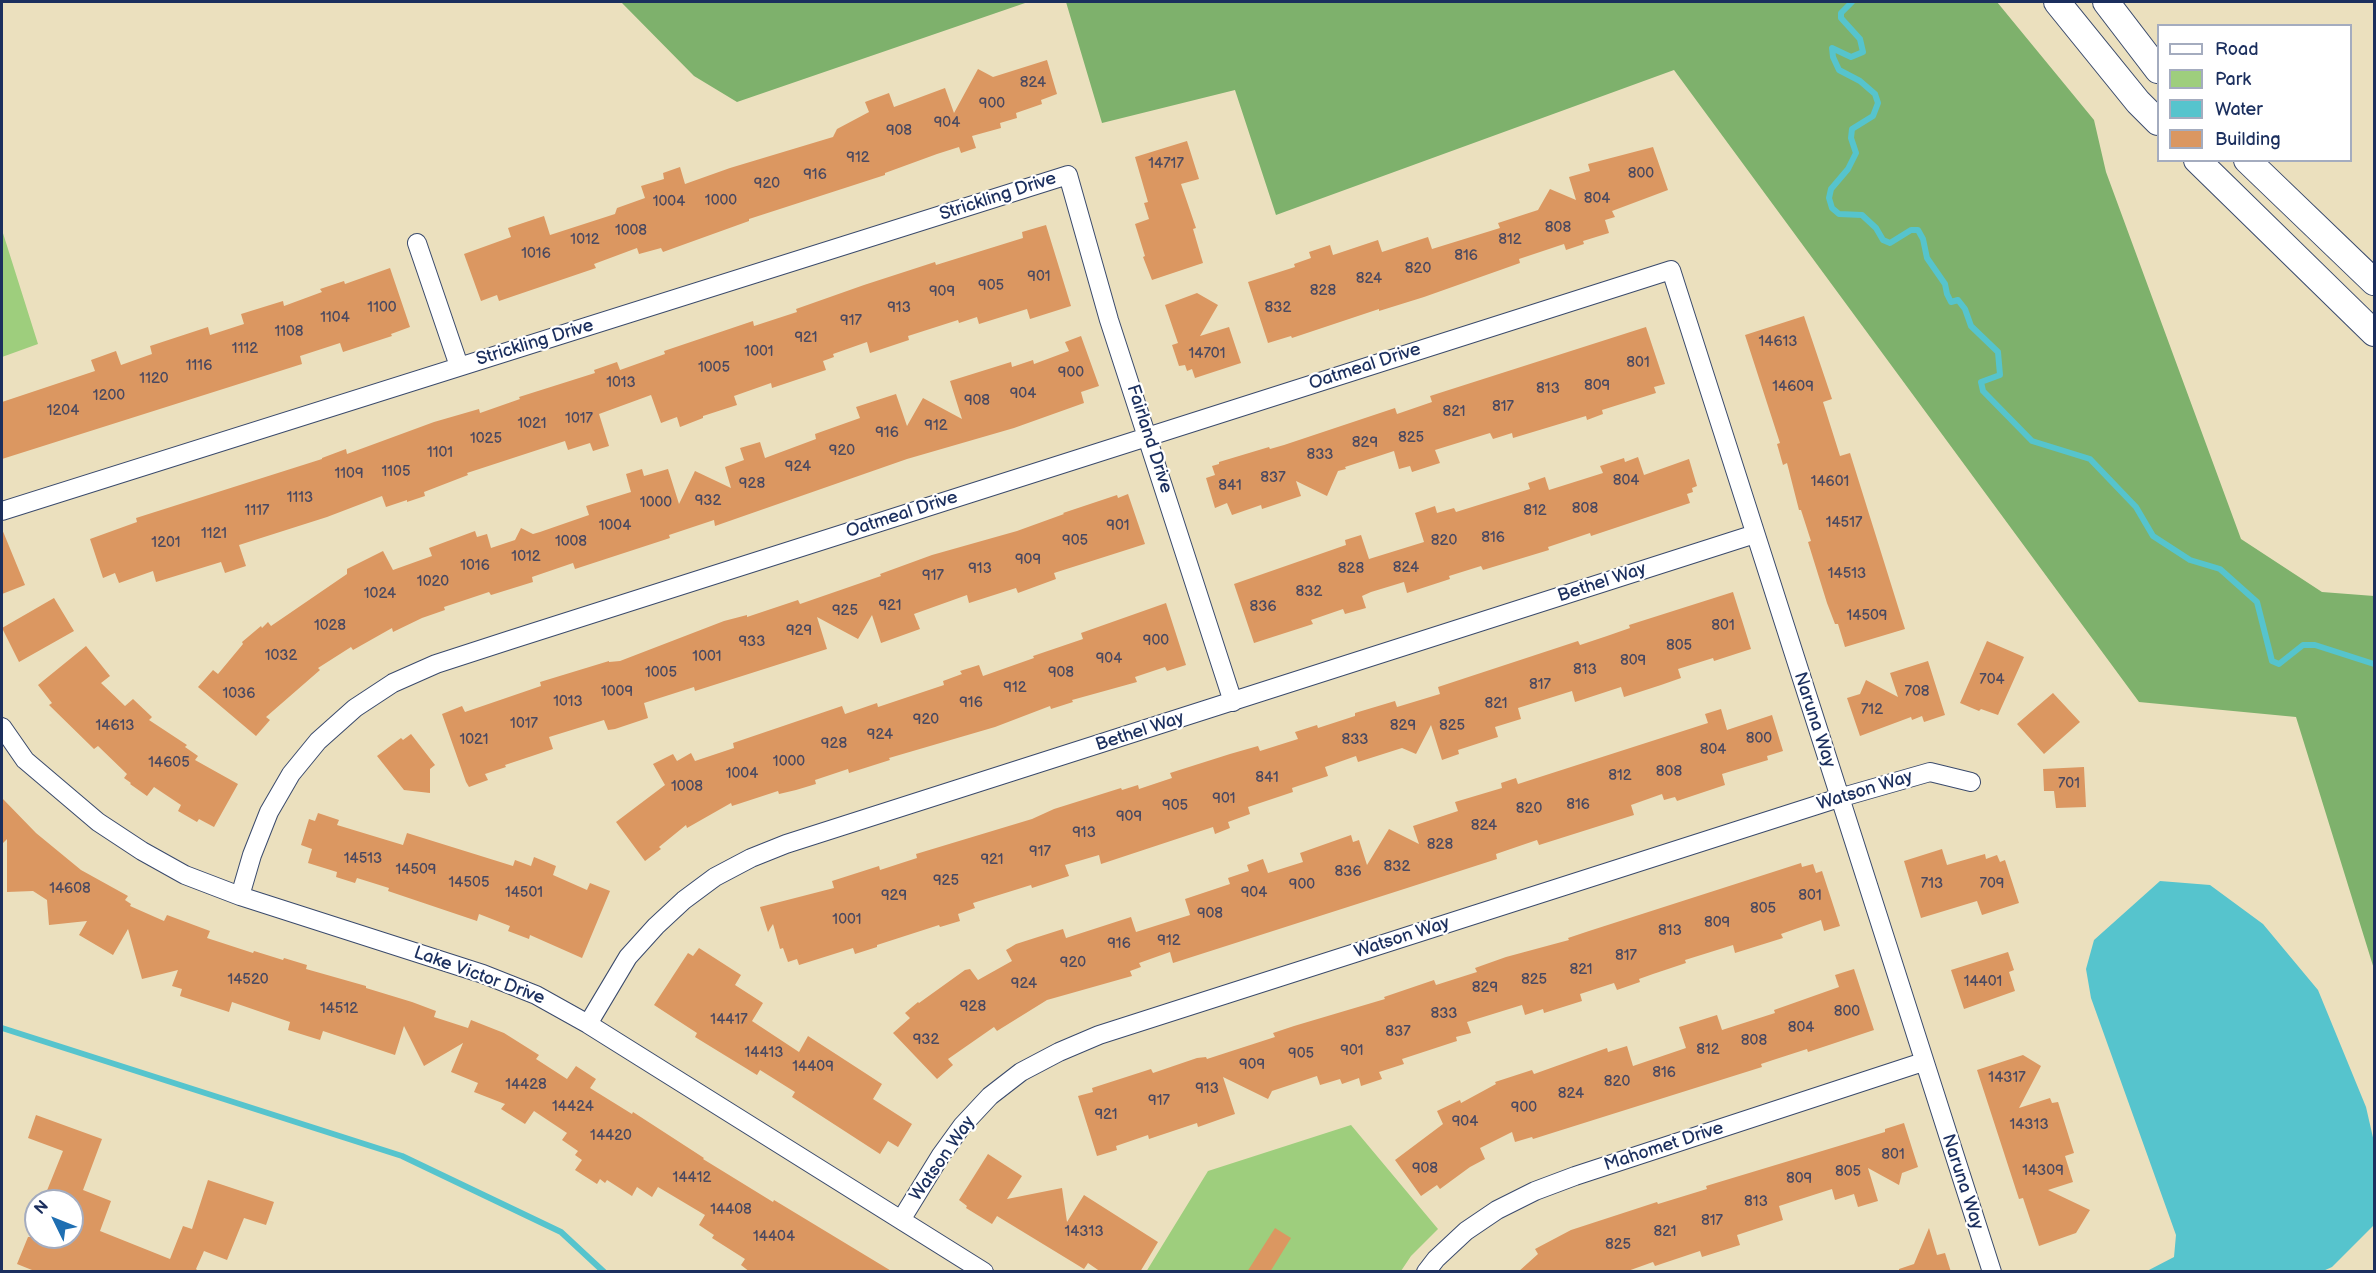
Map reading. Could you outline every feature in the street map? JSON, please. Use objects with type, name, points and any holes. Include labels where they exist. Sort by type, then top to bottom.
[{"type":"main road","points":[[2057,2],[2138,102],[2157,121]]},
{"type":"main road","points":[[2106,2],[2157,69]]},
{"type":"main road","points":[[2199,162],[2374,333]]},
{"type":"main road","points":[[2232,196],[2252,166],[2374,282]]},
{"type":"street","name":"Strickling Drive","points":[[2,511],[1068,175]]},
{"type":"street","name":"Fairland Drive","points":[[1068,175],[1109,320],[1149,437],[1233,702]]},
{"type":"street","points":[[417,243],[459,366]]},
{"type":"street","name":"Oatmeal Drive","points":[[240,896],[252,855],[269,812],[291,774],[318,741],[355,708],[393,683],[457,657],[1671,270]]},
{"type":"street","name":"Naruna Way","points":[[1671,270],[1992,1272]]},
{"type":"street","name":"Bethel Way","points":[[588,1024],[628,957],[656,926],[684,900],[715,877],[751,858],[786,844],[1755,534]]},
{"type":"street","name":"Lake Victor Drive","points":[[2,727],[25,760],[98,822],[142,851],[185,875],[240,896],[483,974],[536,994],[588,1024],[984,1272]]},
{"type":"street","name":"Watson Way","points":[[901,1220],[941,1155],[962,1126],[990,1096],[1021,1072],[1099,1035],[1839,798],[1930,772],[1971,782]]},
{"type":"street","name":"Mahomet Drive","points":[[1426,1272],[1436,1259],[1466,1232],[1497,1210],[1535,1191],[1923,1062]]},
{"type":"green space","points":[[621,2],[1028,2],[737,102],[694,76]]},
{"type":"green space","points":[[1066,2],[1997,2],[2094,120],[2106,172],[2241,539],[2322,592],[2374,596],[2374,969],[2296,717],[2139,702],[1674,70],[1276,215],[1235,90],[1102,123]]},
{"type":"green space","points":[[2,230],[38,344],[2,357]]},
{"type":"green space","points":[[1351,1125],[1438,1229],[1411,1256],[1401,1271],[1146,1272],[1208,1171]]},
{"type":"water","points":[[2160,881],[2210,885],[2263,924],[2318,990],[2366,1107],[2374,1142],[2373,1226],[2332,1267],[2323,1271],[2147,1271],[2174,1257],[2176,1235],[2091,998],[2086,969],[2094,940]]},
{"type":"building","points":[[1047,60],[1057,94],[1041,100],[1042,104],[1016,113],[1017,118],[1000,123],[1001,128],[972,136],[976,148],[961,153],[959,147],[937,154],[885,173],[885,175],[749,219],[749,221],[663,252],[661,248],[639,254],[637,248],[594,264],[596,268],[499,301],[497,295],[481,301],[464,254],[511,237],[508,228],[544,216],[550,235],[615,214],[617,208],[645,198],[641,186],[664,179],[663,173],[680,167],[685,184],[833,137],[837,129],[869,112],[865,102],[889,93],[894,107],[945,88],[954,113],[978,69],[993,77]]},
{"type":"building","points":[[1187,141],[1199,179],[1181,184],[1196,228],[1193,229],[1203,263],[1152,280],[1143,257],[1145,256],[1135,224],[1149,219],[1144,203],[1148,202],[1135,157]]},
{"type":"building","points":[[1653,147],[1668,190],[1612,211],[1615,217],[1605,220],[1609,233],[1583,241],[1584,244],[1566,250],[1564,244],[1519,259],[1520,263],[1424,297],[1379,311],[1379,309],[1292,338],[1291,336],[1268,343],[1248,282],[1295,267],[1294,264],[1311,258],[1309,252],[1330,245],[1333,255],[1378,240],[1382,252],[1428,237],[1432,249],[1500,228],[1498,223],[1538,210],[1550,189],[1576,200],[1569,177],[1590,171],[1588,164]]},
{"type":"building","points":[[1046,225],[1071,306],[1030,319],[1027,309],[979,324],[977,317],[959,323],[958,320],[908,336],[909,340],[870,353],[867,342],[833,354],[834,357],[823,361],[826,370],[772,388],[771,383],[734,396],[737,405],[703,416],[703,418],[680,427],[677,417],[661,423],[651,395],[599,414],[609,446],[593,451],[590,443],[568,450],[565,441],[467,473],[468,475],[424,492],[425,496],[407,502],[407,500],[386,507],[382,496],[327,517],[239,545],[246,566],[225,573],[221,562],[156,582],[153,571],[119,583],[115,573],[103,578],[90,539],[137,522],[136,518],[322,459],[346,449],[347,454],[434,422],[479,409],[480,413],[520,399],[519,397],[595,373],[594,370],[617,362],[620,370],[665,354],[664,351],[753,321],[754,326],[797,312],[796,309],[864,285],[935,262],[936,265],[1023,238],[1022,232]]},
{"type":"building","points":[[390,268],[410,327],[391,334],[392,336],[343,352],[340,343],[300,356],[302,364],[2,459],[2,402],[95,371],[91,360],[116,351],[121,365],[152,354],[150,346],[208,327],[210,335],[244,324],[241,314],[283,301],[284,306],[322,292],[320,289],[344,281],[345,284]]},
{"type":"building","points":[[1197,293],[1218,305],[1200,336],[1229,327],[1241,363],[1195,378],[1192,369],[1187,371],[1185,365],[1179,366],[1172,345],[1178,343],[1165,305]]},
{"type":"building","points":[[1804,316],[1832,399],[1823,402],[1840,456],[1850,453],[1905,629],[1845,647],[1838,624],[1835,624],[1827,603],[1808,542],[1811,541],[1801,510],[1799,510],[1787,463],[1783,465],[1777,444],[1780,443],[1745,335]]},
{"type":"building","points":[[1646,327],[1665,384],[1654,387],[1656,393],[1602,410],[1603,414],[1587,420],[1586,416],[1513,438],[1512,433],[1493,439],[1490,433],[1435,450],[1440,463],[1412,472],[1410,466],[1399,469],[1394,451],[1338,471],[1327,496],[1296,481],[1301,496],[1262,509],[1261,505],[1232,515],[1227,503],[1215,508],[1206,478],[1215,475],[1212,466],[1219,462],[1269,447],[1270,449],[1284,445],[1395,408],[1397,414],[1432,402],[1430,396]]},
{"type":"building","points":[[1081,336],[1099,386],[1081,392],[1084,403],[1014,428],[907,459],[715,526],[714,520],[669,535],[670,538],[575,569],[573,563],[532,577],[533,582],[491,595],[489,592],[444,607],[445,610],[393,632],[392,628],[353,650],[351,647],[318,668],[320,670],[266,717],[270,720],[256,736],[198,687],[213,670],[218,674],[243,644],[242,642],[261,626],[262,628],[268,622],[271,626],[347,574],[347,569],[383,551],[393,570],[432,556],[429,548],[475,531],[477,537],[487,534],[491,548],[515,540],[521,528],[533,534],[589,515],[586,506],[631,492],[626,474],[642,469],[644,476],[668,469],[679,504],[695,471],[731,488],[725,467],[744,460],[740,448],[760,442],[765,458],[816,439],[815,434],[860,418],[856,407],[896,394],[907,426],[923,398],[962,419],[950,381],[1011,362],[1012,367],[1033,360],[1034,364],[1069,351],[1065,342]]},
{"type":"building","points":[[1638,457],[1644,475],[1689,459],[1697,486],[1692,488],[1693,492],[1687,494],[1690,503],[1591,536],[1590,533],[1548,547],[1549,550],[1483,570],[1481,566],[1449,576],[1450,579],[1407,593],[1404,582],[1371,592],[1362,596],[1366,608],[1345,614],[1343,609],[1311,620],[1313,624],[1254,643],[1234,584],[1346,545],[1345,540],[1361,535],[1369,559],[1424,542],[1415,513],[1435,506],[1437,513],[1454,508],[1456,512],[1530,489],[1528,483],[1545,477],[1549,490],[1603,473],[1600,466],[1624,458],[1625,462]]},
{"type":"building","points":[[1128,494],[1145,544],[1054,573],[1056,579],[1018,593],[1016,588],[969,603],[967,595],[914,614],[920,629],[881,643],[872,615],[858,639],[817,617],[827,649],[695,691],[694,687],[644,703],[648,718],[615,729],[608,730],[604,720],[549,737],[553,749],[485,774],[488,780],[469,787],[466,782],[442,714],[462,706],[465,712],[541,686],[540,682],[609,661],[620,661],[724,621],[747,615],[747,617],[798,600],[800,604],[881,576],[880,574],[932,555],[1017,531],[1117,495],[1118,498]]},
{"type":"building","points":[[2,529],[25,585],[2,594]]},
{"type":"building","points":[[1733,592],[1751,649],[1678,669],[1681,678],[1624,697],[1621,687],[1575,702],[1572,691],[1518,708],[1521,719],[1495,727],[1498,737],[1458,750],[1459,754],[1442,760],[1431,725],[1416,754],[1402,748],[1358,762],[1356,756],[1325,767],[1328,776],[1292,788],[1293,792],[1248,807],[1250,814],[1228,822],[1230,828],[1215,834],[1213,827],[1101,864],[1099,855],[1065,865],[1069,876],[973,903],[975,908],[958,914],[960,921],[940,927],[939,925],[855,954],[853,948],[799,965],[797,959],[788,962],[783,948],[780,949],[773,924],[768,932],[760,907],[834,888],[832,881],[879,866],[880,870],[917,858],[916,854],[1032,819],[1054,809],[1121,788],[1122,790],[1138,785],[1139,789],[1172,778],[1170,773],[1230,754],[1258,746],[1260,751],[1298,739],[1295,732],[1317,725],[1318,728],[1355,716],[1355,713],[1395,701],[1397,707],[1440,694],[1438,687],[1578,641],[1580,645],[1630,628],[1629,625]]},
{"type":"building","points":[[54,598],[74,631],[19,662],[2,628]]},
{"type":"building","points":[[1166,603],[1186,665],[1167,671],[1165,667],[1135,677],[1137,682],[1072,700],[1073,702],[1051,709],[1050,706],[995,727],[889,758],[890,760],[849,773],[848,769],[815,780],[816,784],[779,794],[778,791],[732,806],[731,803],[687,828],[686,825],[645,861],[616,822],[665,785],[653,764],[673,754],[677,761],[691,753],[695,761],[734,748],[733,743],[842,706],[845,714],[877,703],[878,707],[944,685],[943,681],[962,674],[960,671],[979,665],[983,676],[1083,639],[1081,633]]},
{"type":"building","points":[[1987,641],[2024,657],[1998,715],[1981,709],[1979,711],[1960,703]]},
{"type":"building","points":[[86,646],[110,676],[101,683],[125,706],[133,699],[152,717],[149,720],[187,745],[185,747],[198,756],[195,760],[238,784],[214,827],[199,819],[197,822],[178,811],[181,805],[154,787],[147,796],[130,784],[124,778],[127,774],[98,746],[94,749],[49,705],[52,703],[38,685]]},
{"type":"building","points":[[1928,661],[1945,715],[1924,722],[1922,716],[1912,720],[1911,717],[1860,736],[1847,698],[1860,694],[1866,680],[1898,697],[1890,673]]},
{"type":"building","points":[[2053,693],[2080,722],[2044,754],[2017,724]]},
{"type":"building","points":[[1721,709],[1727,730],[1772,715],[1783,751],[1767,756],[1768,760],[1722,774],[1725,785],[1677,801],[1675,797],[1664,800],[1662,794],[1631,805],[1634,815],[1539,845],[1537,840],[1496,854],[1497,859],[1173,963],[1170,952],[1139,963],[1141,967],[1130,971],[1132,976],[1047,1000],[997,1031],[994,1027],[948,1059],[953,1065],[937,1079],[893,1033],[910,1018],[905,1013],[965,970],[970,969],[978,980],[1012,961],[1006,950],[1016,944],[1063,929],[1066,938],[1131,917],[1136,932],[1190,915],[1185,899],[1230,884],[1228,878],[1249,871],[1247,865],[1263,859],[1268,873],[1303,862],[1300,853],[1351,835],[1353,842],[1359,840],[1367,865],[1389,829],[1419,844],[1413,826],[1458,811],[1455,802],[1502,788],[1501,783],[1516,778],[1518,784],[1708,723],[1705,714]]},
{"type":"building","points":[[411,734],[435,765],[430,769],[430,793],[404,790],[377,756],[401,738],[403,740]]},
{"type":"building","points":[[2084,767],[2086,807],[2056,808],[2054,791],[2044,791],[2043,769]]},
{"type":"building","points":[[2,798],[36,833],[81,870],[128,896],[125,900],[131,904],[130,906],[164,921],[167,915],[210,931],[207,938],[253,953],[254,951],[307,965],[306,969],[412,1002],[436,1011],[434,1017],[468,1028],[471,1020],[504,1033],[539,1055],[536,1059],[567,1079],[576,1066],[596,1079],[590,1088],[632,1114],[633,1112],[773,1202],[774,1200],[893,1272],[750,1272],[741,1265],[745,1259],[712,1238],[714,1235],[699,1225],[705,1215],[658,1187],[652,1197],[637,1187],[632,1196],[607,1180],[605,1183],[600,1179],[597,1184],[575,1170],[582,1160],[575,1155],[578,1151],[562,1140],[567,1133],[534,1111],[525,1124],[501,1109],[505,1104],[474,1092],[478,1083],[451,1072],[463,1043],[424,1066],[404,1026],[395,1055],[323,1031],[320,1040],[288,1030],[290,1022],[232,1002],[229,1012],[180,996],[182,989],[172,986],[178,970],[142,979],[128,929],[113,955],[79,935],[87,921],[49,925],[47,900],[33,891],[7,892],[7,839],[2,844]]},
{"type":"building","points":[[318,813],[339,820],[337,825],[403,845],[407,833],[513,866],[515,860],[531,866],[534,857],[556,866],[553,875],[587,890],[590,883],[610,891],[582,958],[530,935],[529,939],[508,931],[510,926],[479,914],[477,921],[357,878],[355,883],[336,877],[337,872],[308,863],[312,849],[301,845],[309,819],[315,821]]},
{"type":"building","points":[[1942,849],[1947,865],[1985,854],[1986,859],[1997,855],[2000,862],[2005,860],[2019,903],[1982,915],[1977,901],[1921,918],[1904,861]]},
{"type":"building","points":[[1801,863],[1802,867],[1813,864],[1816,873],[1822,871],[1840,926],[1824,931],[1821,920],[1781,934],[1783,938],[1735,953],[1733,945],[1685,960],[1686,963],[1639,979],[1640,982],[1617,990],[1614,983],[1580,994],[1582,1001],[1544,1013],[1543,1009],[1525,1015],[1522,1005],[1467,1022],[1471,1033],[1456,1037],[1457,1041],[1402,1059],[1404,1064],[1379,1072],[1382,1079],[1361,1086],[1359,1078],[1342,1084],[1340,1079],[1320,1085],[1317,1076],[1272,1091],[1268,1099],[1223,1077],[1235,1114],[1198,1127],[1197,1123],[1149,1139],[1148,1135],[1116,1146],[1117,1150],[1097,1156],[1078,1096],[1093,1092],[1092,1088],[1151,1069],[1153,1073],[1197,1058],[1206,1057],[1207,1059],[1275,1037],[1273,1033],[1294,1026],[1385,999],[1384,997],[1434,980],[1436,985],[1477,972],[1475,968],[1506,957],[1569,940],[1568,938],[1589,931]]},
{"type":"building","points":[[699,948],[741,975],[735,985],[763,1003],[752,1021],[799,1052],[808,1036],[882,1084],[873,1099],[912,1124],[898,1147],[888,1141],[880,1154],[792,1097],[795,1092],[760,1070],[757,1075],[695,1037],[697,1033],[654,1005],[688,953],[693,956]]},
{"type":"building","points":[[2008,952],[2014,970],[2009,972],[2015,991],[1964,1009],[1951,970]]},
{"type":"building","points":[[1854,969],[1874,1030],[1808,1052],[1807,1049],[1761,1064],[1762,1067],[1533,1139],[1532,1137],[1515,1142],[1512,1132],[1480,1148],[1485,1159],[1440,1189],[1437,1185],[1421,1196],[1395,1160],[1443,1124],[1437,1111],[1460,1100],[1461,1103],[1496,1084],[1495,1082],[1532,1070],[1534,1074],[1607,1048],[1608,1052],[1627,1046],[1633,1066],[1686,1048],[1679,1027],[1717,1015],[1722,1030],[1775,1013],[1774,1010],[1839,987],[1835,975]]},
{"type":"building","points":[[2023,1055],[2041,1066],[2019,1108],[2050,1098],[2052,1103],[2058,1102],[2074,1153],[2065,1156],[2073,1182],[2048,1190],[2090,1210],[2076,1233],[2039,1246],[2023,1198],[2019,1199],[1977,1070]]},
{"type":"building","points":[[36,1115],[102,1139],[83,1189],[48,1189],[63,1151],[28,1138]]},
{"type":"building","points":[[1904,1123],[1918,1167],[1902,1173],[1899,1185],[1868,1168],[1878,1201],[1858,1207],[1854,1194],[1835,1200],[1832,1189],[1779,1206],[1783,1220],[1737,1235],[1740,1245],[1702,1257],[1700,1251],[1655,1266],[1653,1262],[1625,1272],[1518,1272],[1538,1254],[1535,1249],[1571,1230],[1885,1132],[1885,1129]]},
{"type":"building","points":[[988,1154],[1022,1176],[1007,1199],[1062,1188],[1067,1222],[1084,1195],[1158,1242],[1140,1272],[1101,1272],[1088,1263],[1084,1269],[997,1216],[992,1224],[966,1208],[967,1206],[959,1200]]},
{"type":"building","points":[[208,1180],[274,1202],[266,1225],[244,1218],[227,1260],[204,1251],[196,1269],[199,1272],[37,1272],[17,1264],[24,1247],[24,1249],[84,1249],[84,1190],[111,1201],[100,1231],[170,1259],[183,1226],[192,1229]]},
{"type":"building","points":[[1275,1228],[1291,1238],[1270,1272],[1247,1272]]},
{"type":"building","points":[[1929,1228],[1937,1255],[1945,1253],[1951,1272],[1899,1272],[1899,1269],[1914,1264]]},
{"type":"waterway","points":[[1852,2],[1841,13],[1841,18],[1860,39],[1863,52],[1851,57],[1832,48],[1833,57],[1839,70],[1860,81],[1875,94],[1878,103],[1873,116],[1852,129],[1851,138],[1856,153],[1848,169],[1831,189],[1829,198],[1832,208],[1839,214],[1862,215],[1876,228],[1883,240],[1890,243],[1911,230],[1918,230],[1923,239],[1927,258],[1945,284],[1951,302],[1958,300],[1965,309],[1971,326],[1998,352],[2000,375],[1981,382],[1983,391],[2032,441],[2090,459],[2136,507],[2153,536],[2190,560],[2220,569],[2257,602],[2272,661],[2279,664],[2303,645],[2315,645],[2374,664]]},
{"type":"waterway","points":[[2,1028],[402,1156],[561,1232],[604,1272]]}]
